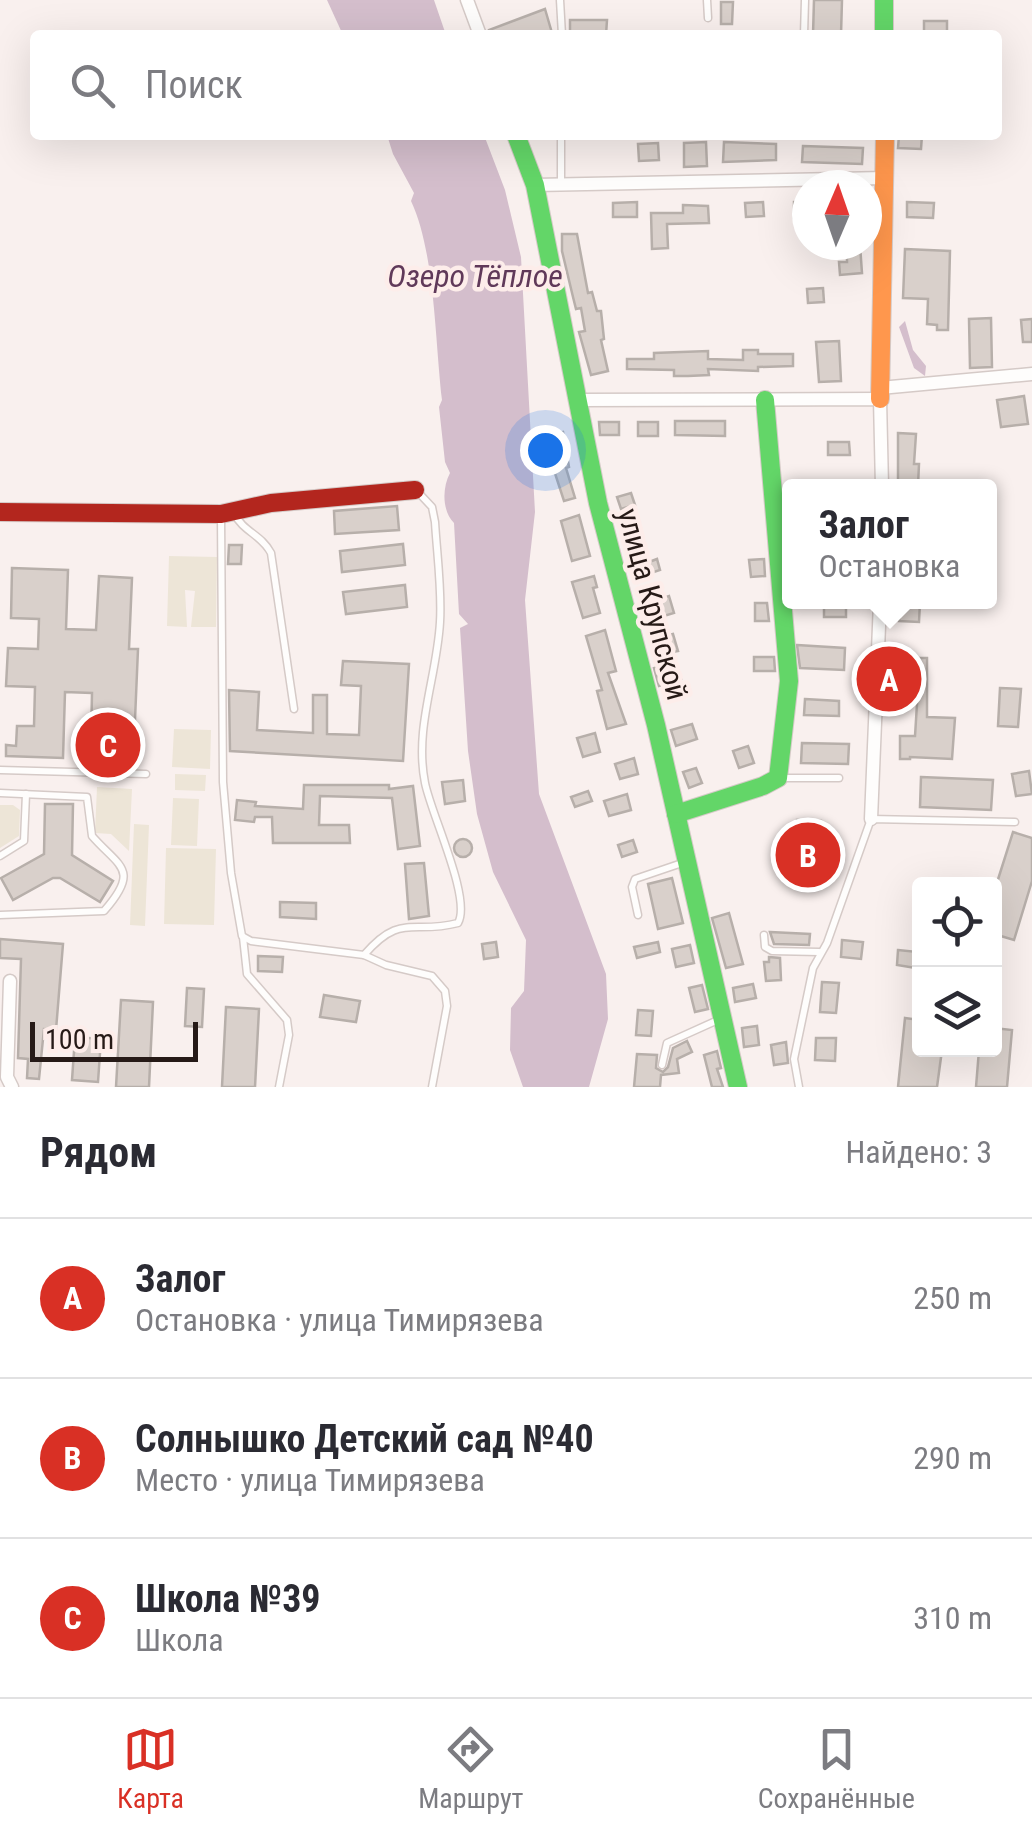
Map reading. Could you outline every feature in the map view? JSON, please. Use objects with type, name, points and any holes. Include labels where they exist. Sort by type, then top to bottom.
[{"type":"street","points":[[467,0],[478,30]]},
{"type":"street","points":[[884,0],[884,30]]},
{"type":"street","name":"улица Крупской","points":[[518,140],[535,185],[598,503],[676,814],[738,1087]]},
{"type":"street","points":[[882,479],[884,140]]},
{"type":"street","points":[[535,185],[885,178]]},
{"type":"street","points":[[578,400],[764,400],[880,393],[1032,374]]},
{"type":"street","points":[[676,814],[778,778],[790,681],[764,400]]},
{"type":"street","points":[[0,512],[227,514],[271,503],[416,490]]},
{"type":"street","points":[[871,819],[880,609]]},
{"type":"street","points":[[10,980],[7,1078],[12,1087]]},
{"type":"lane","points":[[560,0],[562,30]]},
{"type":"lane","points":[[708,0],[708,18]]},
{"type":"lane","points":[[804,30],[805,0]]},
{"type":"lane","points":[[561,140],[561,184]]},
{"type":"lane","points":[[364,955],[388,931],[448,926],[462,917],[460,893],[424,778],[422,732],[440,623],[435,522],[432,507],[416,490]]},
{"type":"lane","points":[[227,514],[264,541],[273,560],[294,709]]},
{"type":"lane","points":[[227,514],[223,782],[231,873],[247,974],[287,1020],[289,1035],[279,1087]]},
{"type":"lane","points":[[0,770],[146,774]]},
{"type":"lane","points":[[778,778],[839,778]]},
{"type":"lane","points":[[0,793],[87,797],[92,836],[120,861],[123,883],[104,911],[0,915]]},
{"type":"lane","points":[[0,856],[24,840],[26,794]]},
{"type":"lane","points":[[798,1087],[794,1059],[813,968],[827,943],[871,819],[1015,822]]},
{"type":"lane","points":[[638,915],[632,887],[635,879],[686,862]]},
{"type":"lane","points":[[764,935],[765,947],[772,952],[820,952]]},
{"type":"lane","points":[[242,936],[364,955],[386,966],[432,976],[445,991],[447,1006],[432,1087]]},
{"type":"lane","points":[[662,1065],[668,1042],[722,1018]]},
{"type":"shaded area","points":[[169,556],[217,557],[216,627],[191,627],[195,591],[185,590],[187,627],[167,626]]},
{"type":"shaded area","points":[[174,729],[211,730],[210,769],[172,767]]},
{"type":"shaded area","points":[[175,774],[206,775],[205,791],[175,790]]},
{"type":"shaded area","points":[[97,787],[132,789],[129,851],[111,834],[95,833]]},
{"type":"shaded area","points":[[173,798],[199,799],[197,846],[171,845]]},
{"type":"shaded area","points":[[0,805],[13,805],[20,810],[19,836],[0,848]]},
{"type":"shaded area","points":[[134,824],[149,825],[145,926],[130,925]]},
{"type":"shaded area","points":[[166,848],[216,849],[214,925],[164,924]]},
{"type":"water","points":[[327,0],[434,0],[444,30],[341,30]]},
{"type":"water","name":"Озеро Тёплое","points":[[389,140],[486,140],[505,190],[521,257],[535,512],[525,600],[539,794],[606,974],[608,1019],[589,1087],[523,1087],[510,1050],[511,1008],[524,991],[526,940],[493,872],[477,814],[468,751],[460,628],[468,624],[459,614],[454,523],[444,499],[450,473],[445,462],[439,407],[442,400],[430,271],[411,201],[414,193]]},
{"type":"water","points":[[905,321],[913,350],[926,366],[925,376],[914,368],[899,327]]},
{"type":"building","points":[[814,0],[842,0],[841,30],[813,30]]},
{"type":"building","points":[[721,2],[733,2],[732,24],[721,24]]},
{"type":"building","points":[[545,9],[551,30],[489,30]]},
{"type":"building","points":[[570,20],[607,20],[606,30],[570,30]]},
{"type":"building","points":[[924,21],[947,21],[947,30],[924,30]]},
{"type":"building","points":[[899,140],[922,140],[921,149],[898,148]]},
{"type":"building","points":[[706,142],[707,166],[684,167],[684,143]]},
{"type":"building","points":[[724,142],[776,144],[776,160],[723,162]]},
{"type":"building","points":[[658,143],[659,160],[639,161],[638,144]]},
{"type":"building","points":[[803,146],[863,148],[862,164],[802,162]]},
{"type":"building","points":[[637,202],[637,217],[613,217],[613,203]]},
{"type":"building","points":[[763,202],[764,216],[746,217],[745,203]]},
{"type":"building","points":[[907,202],[934,203],[933,218],[907,217]]},
{"type":"building","points":[[683,205],[708,206],[709,223],[667,224],[668,248],[652,249],[651,213],[683,213]]},
{"type":"building","points":[[562,234],[577,234],[588,293],[592,292],[597,311],[601,311],[601,340],[608,371],[591,375],[579,332],[585,331],[581,308],[576,309],[562,251]]},
{"type":"building","points":[[905,249],[950,251],[948,330],[937,330],[937,325],[927,324],[928,299],[903,298]]},
{"type":"building","points":[[861,260],[862,273],[840,275],[839,262]]},
{"type":"building","points":[[823,288],[824,302],[808,303],[807,289]]},
{"type":"building","points":[[991,318],[992,367],[970,368],[969,319]]},
{"type":"building","points":[[1032,319],[1032,342],[1023,342],[1021,320]]},
{"type":"building","points":[[839,341],[841,381],[819,382],[816,342]]},
{"type":"building","points":[[743,350],[793,354],[793,366],[758,367],[758,371],[708,369],[709,375],[688,376],[674,376],[674,370],[627,369],[627,359],[654,359],[654,353],[708,351],[708,359],[743,360]]},
{"type":"building","points":[[1024,396],[1028,424],[1001,427],[997,400]]},
{"type":"building","points":[[675,421],[725,421],[725,436],[675,435]]},
{"type":"building","points":[[599,422],[619,422],[619,435],[600,435]]},
{"type":"building","points":[[638,422],[658,422],[658,436],[638,436]]},
{"type":"building","points":[[563,432],[569,467],[566,468],[575,498],[564,501],[550,458],[556,457],[550,435]]},
{"type":"building","points":[[898,433],[916,434],[914,464],[919,464],[918,479],[898,479]]},
{"type":"building","points":[[828,442],[849,442],[850,455],[828,455]]},
{"type":"building","points":[[631,493],[635,505],[621,509],[617,497]]},
{"type":"building","points":[[397,506],[399,530],[335,534],[334,511]]},
{"type":"building","points":[[579,515],[590,556],[572,561],[561,521]]},
{"type":"building","points":[[641,537],[649,562],[657,559],[660,570],[639,577],[625,541]]},
{"type":"building","points":[[403,544],[405,565],[342,572],[340,551]]},
{"type":"building","points":[[229,545],[242,545],[241,564],[228,564]]},
{"type":"building","points":[[764,559],[765,576],[751,577],[749,560]]},
{"type":"building","points":[[12,568],[68,570],[66,629],[96,630],[99,576],[132,578],[129,649],[138,649],[134,743],[91,741],[92,693],[65,692],[63,758],[6,756],[6,745],[16,746],[17,726],[34,726],[35,687],[6,686],[8,648],[38,649],[39,619],[11,618]]},
{"type":"building","points":[[594,576],[600,613],[583,618],[572,582]]},
{"type":"building","points":[[405,585],[407,607],[346,614],[343,592]]},
{"type":"building","points":[[669,596],[674,613],[654,619],[649,602]]},
{"type":"building","points":[[755,603],[767,603],[769,621],[755,621]]},
{"type":"building","points":[[824,609],[846,609],[846,617],[824,617]]},
{"type":"building","points":[[900,609],[920,609],[919,622],[899,621]]},
{"type":"building","points":[[605,630],[616,671],[608,673],[626,724],[607,729],[597,691],[602,690],[586,636]]},
{"type":"building","points":[[673,634],[678,651],[672,652],[681,679],[659,686],[654,668],[661,666],[654,638]]},
{"type":"building","points":[[797,645],[845,648],[844,670],[800,668]]},
{"type":"building","points":[[754,657],[774,657],[775,671],[754,671]]},
{"type":"building","points":[[906,658],[927,658],[927,717],[955,718],[952,759],[900,759],[900,736],[915,736],[917,704],[891,704],[892,684],[906,684]]},
{"type":"building","points":[[343,661],[409,664],[403,761],[230,751],[229,690],[259,692],[257,730],[313,733],[313,695],[327,695],[327,734],[359,735],[361,686],[341,685]]},
{"type":"building","points":[[1000,688],[1021,689],[1018,727],[998,726]]},
{"type":"building","points":[[805,699],[839,701],[839,716],[804,715]]},
{"type":"building","points":[[692,724],[697,739],[676,746],[671,730]]},
{"type":"building","points":[[595,733],[600,752],[583,757],[577,738]]},
{"type":"building","points":[[802,743],[849,744],[848,764],[801,763]]},
{"type":"building","points":[[748,746],[754,763],[739,768],[733,751]]},
{"type":"building","points":[[634,758],[638,774],[620,779],[615,764]]},
{"type":"building","points":[[696,768],[702,783],[689,788],[683,772]]},
{"type":"building","points":[[1029,771],[1032,794],[1016,796],[1012,774]]},
{"type":"building","points":[[921,777],[993,780],[991,810],[920,807]]},
{"type":"building","points":[[463,780],[465,801],[445,804],[442,782]]},
{"type":"building","points":[[304,785],[389,785],[389,789],[413,786],[420,846],[398,849],[392,798],[320,796],[319,825],[349,825],[350,843],[273,843],[272,817],[255,817],[254,822],[235,820],[237,800],[256,802],[255,806],[303,809]]},
{"type":"building","points":[[588,791],[592,801],[575,807],[571,797]]},
{"type":"building","points":[[627,794],[631,810],[609,816],[604,801]]},
{"type":"building","points":[[45,804],[73,804],[72,855],[113,881],[100,902],[60,878],[13,900],[1,878],[44,854]]},
{"type":"building","points":[[797,820],[821,821],[820,889],[796,889]]},
{"type":"building","points":[[1013,832],[1032,838],[1032,881],[1014,940],[1002,936],[1002,877],[999,877]]},
{"type":"building","points":[[463,839],[470,841],[470,855],[463,857],[456,855],[454,848],[456,841]]},
{"type":"building","points":[[633,840],[637,852],[622,857],[618,845]]},
{"type":"building","points":[[424,863],[429,916],[409,919],[405,864]]},
{"type":"building","points":[[672,878],[683,923],[658,929],[648,884]]},
{"type":"building","points":[[280,902],[316,903],[316,919],[280,917]]},
{"type":"building","points":[[729,913],[743,964],[726,968],[712,918]]},
{"type":"building","points":[[770,932],[810,934],[809,945],[774,944]]},
{"type":"building","points":[[0,939],[63,944],[56,1030],[44,1029],[39,1079],[27,1078],[28,1059],[18,1058],[21,959],[0,958]]},
{"type":"building","points":[[842,940],[863,942],[861,959],[841,957]]},
{"type":"building","points":[[496,942],[498,957],[484,959],[482,944]]},
{"type":"building","points":[[658,942],[660,952],[637,958],[634,947]]},
{"type":"building","points":[[690,945],[694,963],[676,967],[672,949]]},
{"type":"building","points":[[898,950],[912,951],[912,967],[897,965]]},
{"type":"building","points":[[258,956],[283,957],[282,972],[258,971]]},
{"type":"building","points":[[769,957],[780,958],[781,980],[766,981],[764,962],[769,962]]},
{"type":"building","points":[[822,982],[839,983],[836,1013],[820,1012]]},
{"type":"building","points":[[753,984],[756,998],[735,1002],[733,988]]},
{"type":"building","points":[[702,985],[708,1009],[695,1012],[689,988]]},
{"type":"building","points":[[187,988],[204,989],[202,1027],[185,1026]]},
{"type":"building","points":[[324,995],[360,1001],[356,1022],[320,1017]]},
{"type":"building","points":[[121,1000],[153,1002],[149,1087],[116,1087]]},
{"type":"building","points":[[226,1007],[259,1009],[255,1087],[222,1087]]},
{"type":"building","points":[[638,1010],[653,1011],[651,1036],[636,1035]]},
{"type":"building","points":[[905,1018],[912,1019],[912,1057],[941,1057],[937,1087],[898,1087]]},
{"type":"building","points":[[757,1026],[759,1045],[744,1047],[742,1028]]},
{"type":"building","points":[[1002,1029],[1012,1030],[1007,1087],[976,1087],[978,1057],[1002,1057]]},
{"type":"building","points":[[75,1037],[101,1039],[98,1082],[72,1080]]},
{"type":"building","points":[[816,1038],[836,1038],[835,1061],[815,1060]]},
{"type":"building","points":[[687,1041],[692,1052],[677,1059],[679,1073],[661,1075],[660,1087],[634,1087],[637,1054],[657,1055],[656,1068],[663,1072],[673,1048]]},
{"type":"building","points":[[786,1042],[788,1063],[774,1065],[771,1045]]},
{"type":"building","points":[[717,1051],[723,1087],[712,1087],[704,1055]]},
{"type":"traffic: fast","points":[[884,0],[884,30]]},
{"type":"traffic: fast","points":[[518,140],[535,185],[598,503],[656,725],[738,1087]]},
{"type":"traffic: fast","points":[[765,400],[782,599]]},
{"type":"traffic: fast","points":[[676,814],[778,778],[789,681],[783,609]]},
{"type":"traffic: slow","points":[[880,399],[885,140]]},
{"type":"traffic: jam","points":[[0,512],[221,514],[271,503],[415,490]]},
{"type":"place","name":"Залог","points":[[889,679]]},
{"type":"place","name":"Школа №39","points":[[108,745]]},
{"type":"place","name":"Солнышко Детский сад №40","points":[[808,855]]}]
